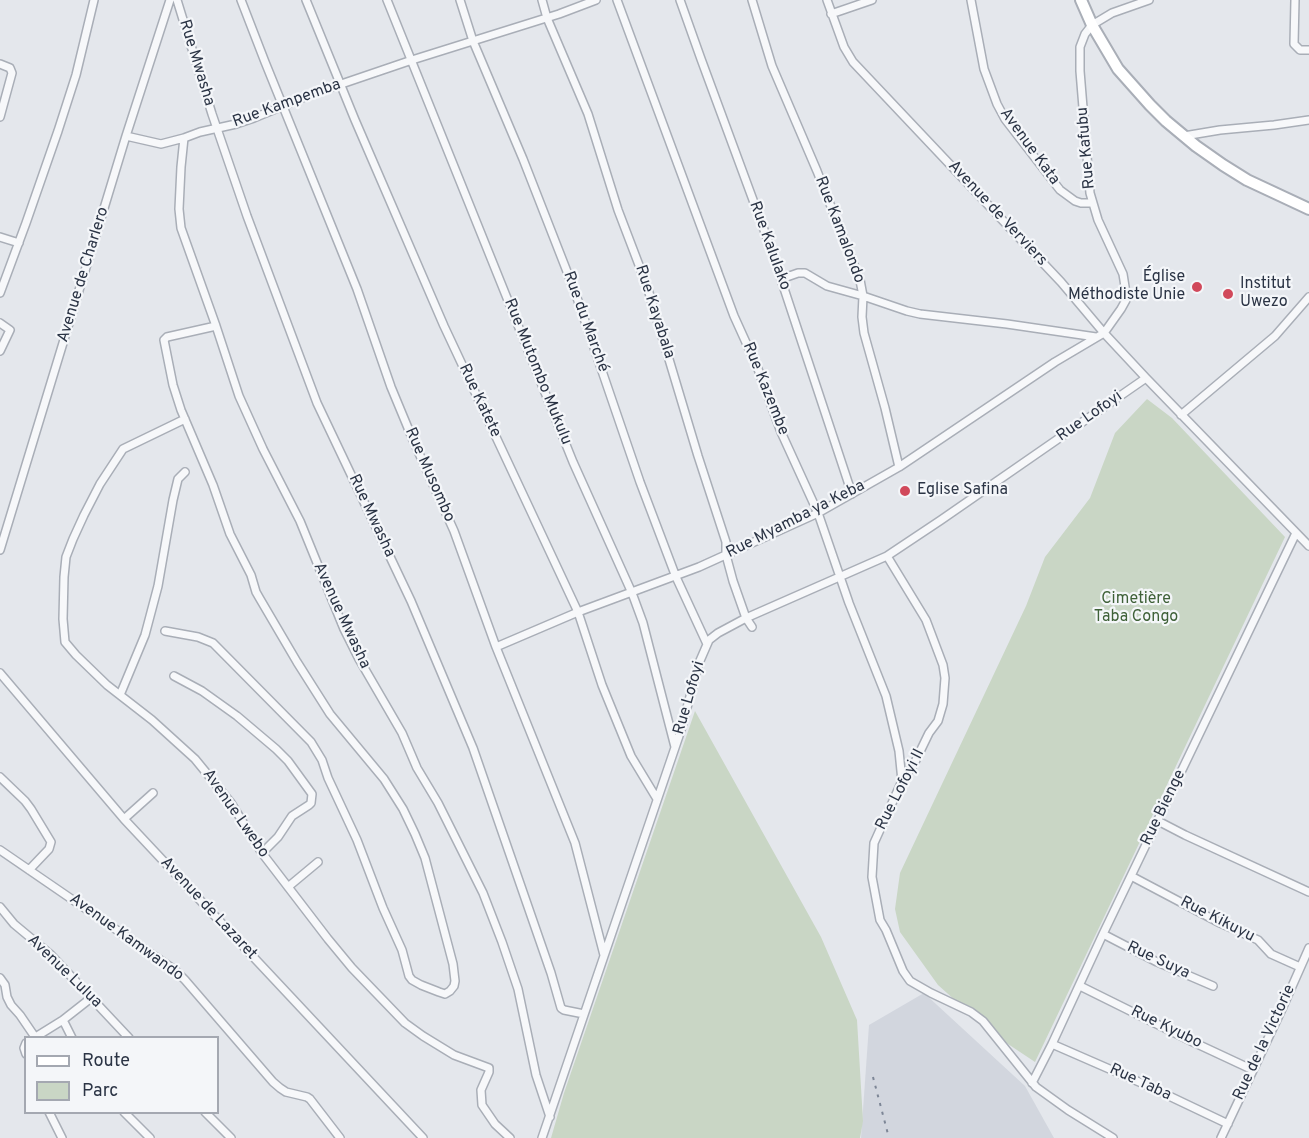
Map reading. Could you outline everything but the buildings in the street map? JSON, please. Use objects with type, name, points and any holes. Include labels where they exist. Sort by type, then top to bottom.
[{"type":"main road","points":[[1081,0],[1110,57],[1150,105],[1184,136],[1223,165],[1247,180],[1309,209]]},
{"type":"street","points":[[0,293],[58,132],[76,75],[94,0]]},
{"type":"street","name":"Avenue de Charlero","points":[[0,550],[126,136],[170,0]]},
{"type":"street","name":"Rue Mwasha","points":[[177,0],[247,216],[317,403],[411,601],[472,748],[562,1008],[584,1014]]},
{"type":"street","name":"Rue Musombo","points":[[241,0],[357,289],[391,387],[454,531],[496,647],[575,843],[604,955]]},
{"type":"street","name":"Rue Katete","points":[[306,0],[444,326],[578,612],[602,685],[632,756],[657,799]]},
{"type":"street","name":"Rue Mutombo Mukulu","points":[[387,0],[573,462],[632,593],[675,747]]},
{"type":"street","name":"Rue du Marché","points":[[460,0],[473,41],[523,159],[575,292],[640,482],[676,577],[707,644]]},
{"type":"street","name":"Rue Kayabala","points":[[542,0],[547,18],[588,114],[618,210],[648,285],[698,456],[726,542],[726,555],[733,581],[752,627]]},
{"type":"street","name":"Rue Kampemba","points":[[126,136],[158,144],[217,129],[254,118],[340,84],[547,18],[596,0]]},
{"type":"street","name":"Rue Kazembe","points":[[617,0],[734,316],[758,369],[781,432],[818,513],[839,576],[886,696],[899,752],[902,781]]},
{"type":"street","name":"Rue Kalulako","points":[[680,0],[781,279],[852,494]]},
{"type":"street","name":"Rue Kamalondo","points":[[752,0],[772,66],[856,268],[863,296],[864,333],[883,398],[899,467]]},
{"type":"street","name":"Avenue de Verviers","points":[[827,0],[843,47],[853,62],[1046,266],[1146,378],[1309,546]]},
{"type":"street","points":[[831,14],[872,0]]},
{"type":"street","name":"Avenue Kata","points":[[971,0],[984,69],[1005,119],[1060,190],[1075,201],[1092,202]]},
{"type":"street","points":[[1092,24],[1112,13],[1149,0]]},
{"type":"street","points":[[1295,0],[1294,44],[1300,50],[1309,50]]},
{"type":"street","name":"Rue Kafubu","points":[[1092,24],[1085,34],[1079,52],[1089,184],[1092,202],[1123,274],[1126,300],[1104,333]]},
{"type":"street","points":[[0,64],[10,68],[12,72],[0,117]]},
{"type":"street","points":[[1184,136],[1309,120]]},
{"type":"street","name":"Avenue Mwasha","points":[[183,138],[179,209],[181,228],[238,396],[300,521],[344,629],[386,703],[417,768],[438,803],[483,892],[518,989],[536,1075],[550,1117]]},
{"type":"street","points":[[0,237],[19,243]]},
{"type":"street","points":[[781,279],[805,273],[827,286],[920,314],[1096,337]]},
{"type":"street","points":[[1181,415],[1275,336],[1309,297]]},
{"type":"street","points":[[0,323],[10,329],[0,351]]},
{"type":"street","points":[[165,631],[198,637],[213,643],[311,741],[322,760],[357,840],[412,980],[445,994],[450,991],[455,981],[453,964],[425,858],[403,809],[384,779],[330,714],[260,599],[251,575],[230,534],[173,385],[164,340],[167,336],[216,326]]},
{"type":"street","name":"Rue Myamba ya Keba","points":[[496,647],[578,612],[676,577],[818,513],[899,467],[1104,333]]},
{"type":"street","name":"Rue Lofoyi","points":[[542,1138],[632,878],[707,644],[718,633],[747,618],[887,556],[1146,378]]},
{"type":"street","name":"Avenue Lwebo","points":[[185,419],[126,447],[120,453],[84,515],[66,557],[63,619],[65,642],[120,695],[195,759],[231,802],[261,853],[346,961],[405,1023],[454,1054],[489,1068],[481,1090],[482,1105],[495,1124],[510,1138]]},
{"type":"street","points":[[120,695],[145,635],[158,586],[178,479],[184,472]]},
{"type":"street","name":"Rue Bienge","points":[[1032,1083],[1296,533]]},
{"type":"street","name":"Rue Lofoyi II","points":[[887,556],[926,620],[945,672],[943,704],[938,721],[902,781],[874,843],[872,873],[880,920],[903,971],[910,981],[971,1012],[983,1021],[1032,1083],[1055,1101],[1113,1138]]},
{"type":"street","name":"Avenue de Lazaret","points":[[0,673],[124,819],[423,1138]]},
{"type":"street","points":[[174,676],[202,691],[237,716],[276,749],[288,761],[312,794],[309,805],[292,816],[278,837],[261,853]]},
{"type":"street","points":[[0,777],[25,801],[51,843],[49,849],[29,870]]},
{"type":"street","points":[[124,819],[153,793]]},
{"type":"street","points":[[1158,821],[1309,892]]},
{"type":"street","name":"Avenue Kamwando","points":[[0,850],[175,970],[273,1082],[286,1092],[310,1099],[340,1138]]},
{"type":"street","points":[[288,887],[318,862]]},
{"type":"street","name":"Rue Kikuyu","points":[[1131,876],[1220,923],[1258,940],[1271,954],[1300,967]]},
{"type":"street","name":"Avenue Lulua","points":[[0,907],[14,924],[50,954],[127,1036]]},
{"type":"street","name":"Rue Suya","points":[[1103,934],[1157,962],[1214,986]]},
{"type":"street","name":"Rue de la Victorie","points":[[1221,1138],[1309,948]]},
{"type":"street","points":[[0,978],[11,1005],[34,1036]]},
{"type":"street","name":"Rue Kyubo","points":[[1080,986],[1253,1070]]},
{"type":"street","points":[[37,1036],[63,1020],[91,998]]},
{"type":"street","points":[[63,1020],[71,1036]]},
{"type":"street","name":"Rue Taba","points":[[1052,1044],[1228,1124]]},
{"type":"street","points":[[50,1114],[62,1138]]},
{"type":"street","points":[[125,1114],[150,1138]]},
{"type":"street","points":[[206,1114],[231,1138]]},
{"type":"shaded area","points":[[924,993],[1025,1086],[1054,1138],[861,1138],[869,1025]]},
{"type":"green space","name":"Cimetière Taba Congo","points":[[1147,399],[1172,418],[1285,537],[1035,1062],[993,1034],[938,985],[900,932],[895,909],[900,873],[1026,606],[1045,557],[1090,498],[1115,433]]},
{"type":"green space","points":[[695,711],[821,937],[857,1020],[863,1121],[860,1138],[551,1138],[564,1093]]},
{"type":"railway","points":[[873,1077],[889,1138]]},
{"type":"place","name":"Église Méthodiste Unie","points":[[1197,287]]},
{"type":"place","name":"Institut Uwezo","points":[[1228,294]]},
{"type":"place","name":"Eglise Safina","points":[[905,491]]}]
